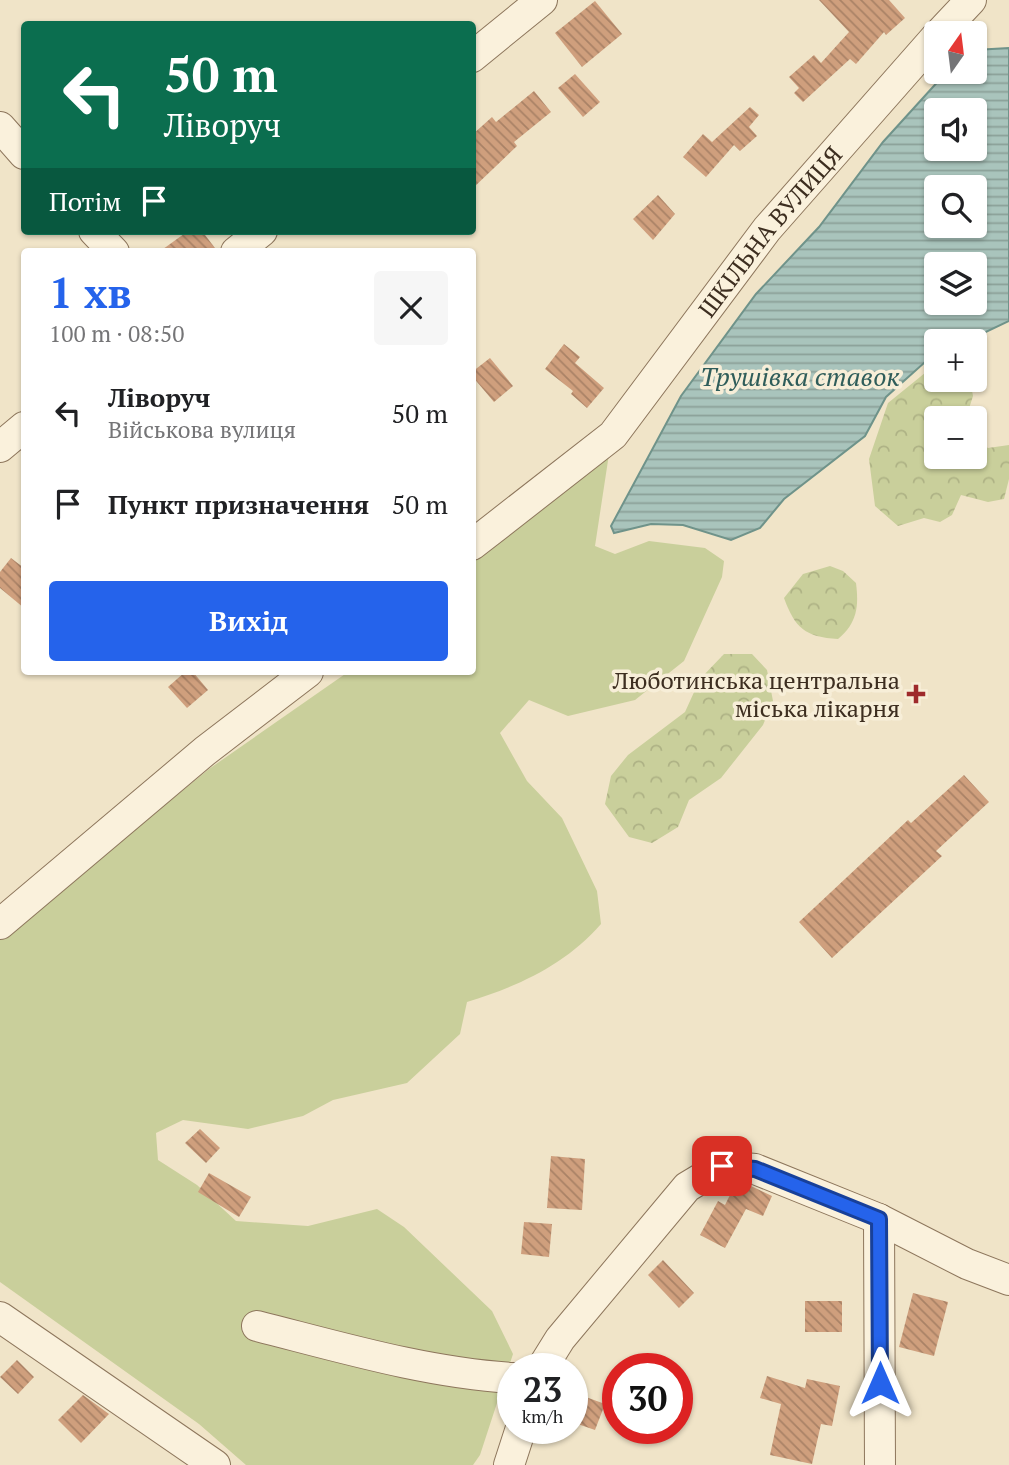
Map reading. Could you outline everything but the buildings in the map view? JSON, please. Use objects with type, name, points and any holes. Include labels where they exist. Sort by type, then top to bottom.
[{"type":"street","points":[[476,54],[542,0]]},
{"type":"street","points":[[951,21],[971,0]]},
{"type":"street","name":"ШКІЛЬНА ВУЛИЦЯ","points":[[476,542],[613,435],[766,229],[924,51]]},
{"type":"street","points":[[0,127],[21,151]]},
{"type":"street","points":[[98,235],[110,248]]},
{"type":"street","points":[[241,248],[257,235]]},
{"type":"street","points":[[0,447],[21,430]]},
{"type":"street","points":[[0,924],[205,751],[304,675]]},
{"type":"street","points":[[551,1353],[687,1187],[722,1166],[755,1169],[879,1219],[967,1264],[1009,1280]]},
{"type":"street","points":[[879,1219],[880,1465]]},
{"type":"street","points":[[0,1317],[215,1465]]},
{"type":"street","points":[[257,1326],[360,1352],[497,1377]]},
{"type":"street","points":[[509,1465],[516,1444]]},
{"type":"green space","points":[[924,374],[924,392],[972,392],[970,406],[924,406],[924,469],[987,469],[987,447],[1009,445],[1009,479],[1004,499],[988,502],[961,495],[952,515],[940,522],[924,518],[898,526],[875,506],[869,459],[888,403]]},
{"type":"green space","points":[[609,454],[595,546],[615,554],[649,541],[705,548],[724,561],[722,577],[684,661],[635,700],[568,716],[529,700],[500,733],[527,781],[562,818],[597,891],[601,924],[572,951],[540,972],[505,989],[467,1002],[460,1034],[407,1083],[333,1100],[303,1116],[248,1129],[183,1120],[156,1133],[158,1160],[197,1185],[236,1221],[308,1226],[377,1209],[404,1227],[492,1311],[513,1353],[497,1353],[497,1403],[480,1455],[473,1465],[246,1465],[199,1424],[0,1282],[0,939],[209,769],[344,675],[476,675],[476,550]]},
{"type":"green space","points":[[830,566],[843,571],[856,583],[857,600],[853,621],[838,639],[817,636],[803,629],[792,617],[784,598],[803,574]]},
{"type":"green space","points":[[724,654],[752,654],[767,670],[773,701],[763,725],[721,778],[689,800],[678,827],[652,843],[629,837],[605,804],[611,776],[628,755],[685,712],[700,679]]},
{"type":"water","name":"Трушівка ставок","points":[[1009,48],[1009,321],[987,331],[987,329],[924,329],[924,363],[886,397],[865,436],[784,499],[760,528],[731,540],[683,525],[651,524],[614,533],[611,526],[681,396],[756,294],[819,227],[883,142],[936,84],[987,84],[987,49]]},
{"type":"place","name":"Люботинська центральна міська лікарня","points":[[916,694]]},
{"type":"route","points":[[722,1166],[755,1169],[879,1219],[880,1383]]}]
